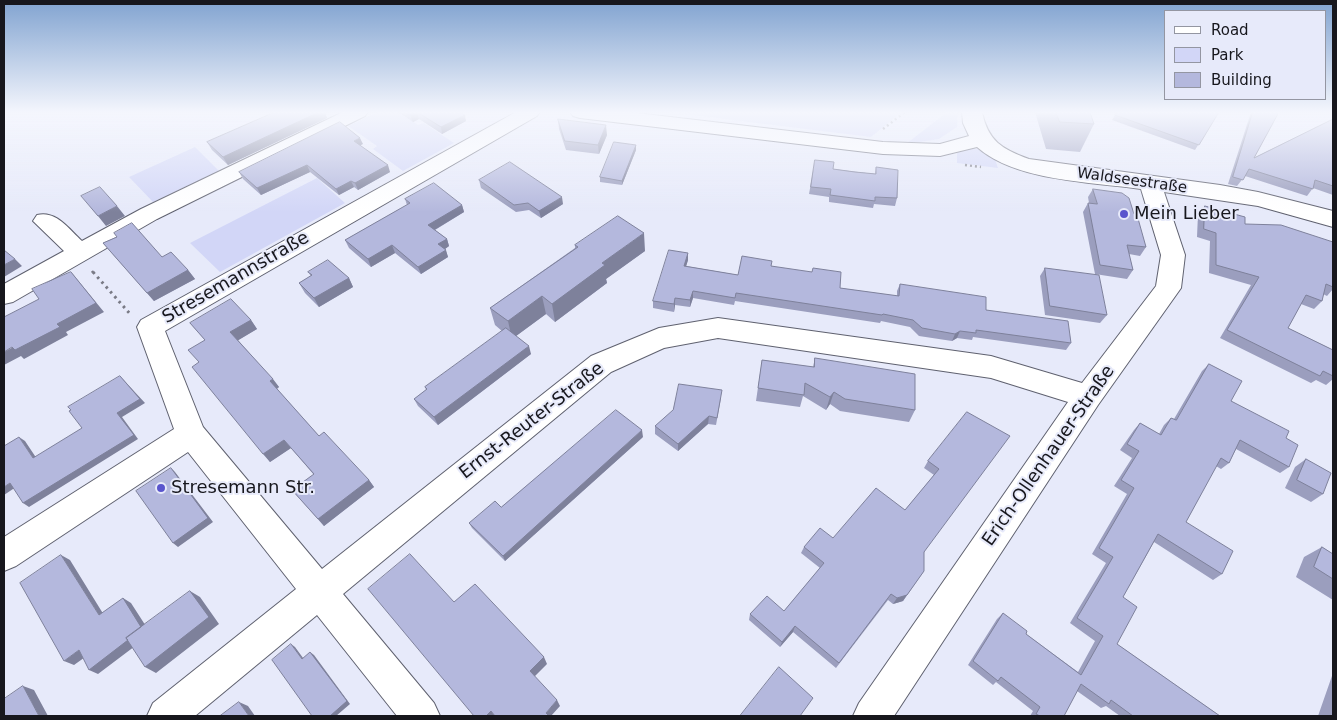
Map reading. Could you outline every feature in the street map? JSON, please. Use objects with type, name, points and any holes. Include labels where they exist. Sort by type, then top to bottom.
[{"type":"street","points":[[4,295],[79,251],[289,146]]},
{"type":"street","name":"Stresemannstraße","points":[[421,716],[321,591],[191,434],[150,327],[471,146]]},
{"type":"street","points":[[864,146],[940,150],[957,146]]},
{"type":"street","name":"Waldseestraße","points":[[989,146],[994,151],[1014,162],[1032,167],[1258,199],[1333,219]]},
{"type":"street","name":"Erich-Ollenhauer-Straße","points":[[872,716],[1088,397],[1168,288],[1173,255],[1150,183]]},
{"type":"street","points":[[45,221],[79,251]]},
{"type":"street","name":"Ernst-Reuter-Straße","points":[[166,716],[601,364],[659,338],[718,328],[991,367],[1088,397]]},
{"type":"street","points":[[4,555],[191,434]]},
{"type":"path","points":[[940,150],[947,162],[1003,170],[1014,162]]},
{"type":"path","points":[[79,251],[97,278],[135,319],[150,327]]},
{"type":"green space","points":[[377,146],[449,146],[403,171],[373,149]]},
{"type":"green space","points":[[195,147],[219,171],[153,202],[129,177]]},
{"type":"green space","points":[[965,149],[980,149],[995,159],[998,168],[957,163],[957,153]]},
{"type":"green space","points":[[317,178],[345,203],[220,272],[190,243]]},
{"type":"building","points":[[211,146],[247,146],[223,157]]},
{"type":"building","points":[[292,146],[361,146],[388,165],[355,183],[351,181],[336,189],[307,165],[257,188],[239,172]]},
{"type":"building","points":[[613,146],[636,146],[622,181],[600,177]]},
{"type":"building","points":[[1243,146],[1261,146],[1254,158],[1279,146],[1333,146],[1333,186],[1315,180],[1313,189],[1249,169],[1243,180],[1233,177]]},
{"type":"building","points":[[815,160],[834,162],[833,169],[855,172],[876,174],[876,167],[898,170],[897,198],[875,197],[875,201],[830,195],[831,189],[811,187]]},
{"type":"building","points":[[510,162],[562,197],[539,211],[528,203],[514,205],[479,180]]},
{"type":"building","points":[[434,183],[462,205],[428,225],[447,239],[438,244],[446,250],[418,267],[392,245],[368,259],[345,240],[410,203],[405,199]]},
{"type":"building","points":[[100,187],[117,206],[98,216],[81,196]]},
{"type":"building","points":[[1093,189],[1122,193],[1129,198],[1134,214],[1137,215],[1146,247],[1127,245],[1133,270],[1100,265],[1088,203],[1097,204]]},
{"type":"building","points":[[1205,206],[1245,217],[1245,224],[1281,225],[1333,242],[1333,287],[1326,284],[1322,301],[1306,295],[1288,328],[1333,350],[1333,376],[1323,371],[1320,376],[1227,330],[1259,277],[1216,265],[1216,233],[1204,229]]},
{"type":"building","points":[[618,216],[644,233],[602,263],[605,265],[552,304],[542,296],[508,321],[490,308],[578,247],[575,245]]},
{"type":"building","points":[[132,223],[162,257],[171,252],[188,270],[147,293],[103,243],[117,237],[114,233]]},
{"type":"building","points":[[4,250],[15,259],[4,265]]},
{"type":"building","points":[[669,250],[688,253],[684,266],[738,275],[742,256],[772,261],[771,266],[812,272],[813,268],[841,272],[840,288],[899,296],[900,284],[986,297],[986,310],[1068,321],[1071,343],[976,330],[976,333],[960,331],[955,334],[922,328],[913,320],[883,314],[736,293],[735,298],[693,291],[690,300],[675,298],[674,304],[653,301]]},
{"type":"building","points":[[328,260],[349,278],[314,298],[299,283],[312,275],[308,272]]},
{"type":"building","points":[[1045,268],[1099,275],[1107,315],[1050,306]]},
{"type":"building","points":[[71,272],[96,303],[57,324],[60,327],[15,350],[12,347],[4,352],[4,317],[39,299],[32,289]]},
{"type":"building","points":[[231,299],[251,320],[230,332],[273,379],[270,381],[319,436],[324,432],[369,480],[318,519],[292,490],[314,474],[284,440],[263,454],[192,367],[199,362],[188,350],[205,340],[190,323]]},
{"type":"building","points":[[506,328],[529,346],[434,417],[414,399],[427,389],[425,387]]},
{"type":"building","points":[[815,358],[915,374],[915,410],[845,399],[834,392],[830,397],[805,383],[804,395],[758,388],[762,360],[814,367]]},
{"type":"building","points":[[1209,364],[1242,381],[1231,401],[1289,431],[1286,438],[1298,445],[1289,467],[1240,440],[1229,463],[1221,458],[1186,522],[1233,551],[1222,574],[1158,534],[1123,597],[1137,607],[1117,644],[1220,716],[1133,716],[1111,700],[1109,704],[1081,684],[1064,716],[1040,716],[1036,714],[1040,707],[1001,677],[998,681],[973,661],[1003,613],[1027,631],[1026,634],[1081,675],[1103,636],[1077,618],[1113,557],[1099,548],[1134,488],[1121,480],[1139,451],[1127,444],[1140,423],[1161,435],[1171,418],[1176,420]]},
{"type":"building","points":[[120,376],[140,399],[117,413],[134,435],[23,503],[10,483],[4,487],[4,446],[19,437],[33,458],[82,428],[68,407]]},
{"type":"building","points":[[679,384],[722,390],[717,418],[709,416],[678,444],[655,426],[673,410]]},
{"type":"building","points":[[616,410],[642,430],[503,556],[469,523],[495,501],[501,507]]},
{"type":"building","points":[[967,412],[1010,436],[924,552],[924,571],[907,595],[897,598],[891,594],[839,663],[795,626],[782,642],[750,614],[767,596],[784,611],[824,563],[804,547],[820,528],[833,538],[876,488],[905,510],[939,469],[928,461]]},
{"type":"building","points":[[1306,459],[1331,473],[1323,494],[1297,480]]},
{"type":"building","points":[[171,468],[208,518],[173,543],[136,491]]},
{"type":"building","points":[[1322,547],[1333,554],[1333,579],[1314,567]]},
{"type":"building","points":[[410,554],[454,602],[475,584],[544,657],[530,671],[557,700],[546,713],[549,716],[495,716],[491,711],[486,716],[474,716],[368,589]]},
{"type":"building","points":[[61,555],[99,615],[123,598],[141,627],[126,638],[128,640],[89,670],[79,650],[64,661],[20,583]]},
{"type":"building","points":[[190,591],[209,617],[145,667],[126,638]]},
{"type":"building","points":[[291,644],[302,659],[310,652],[347,701],[330,716],[312,716],[272,660]]},
{"type":"building","points":[[779,667],[813,698],[800,716],[740,716]]},
{"type":"building","points":[[23,686],[39,716],[4,716],[4,699]]},
{"type":"building","points":[[239,702],[249,716],[220,716]]},
{"type":"place","name":"Mein Lieber","points":[[1124,214]]},
{"type":"place","name":"Stresemann Str.","points":[[161,488]]}]
